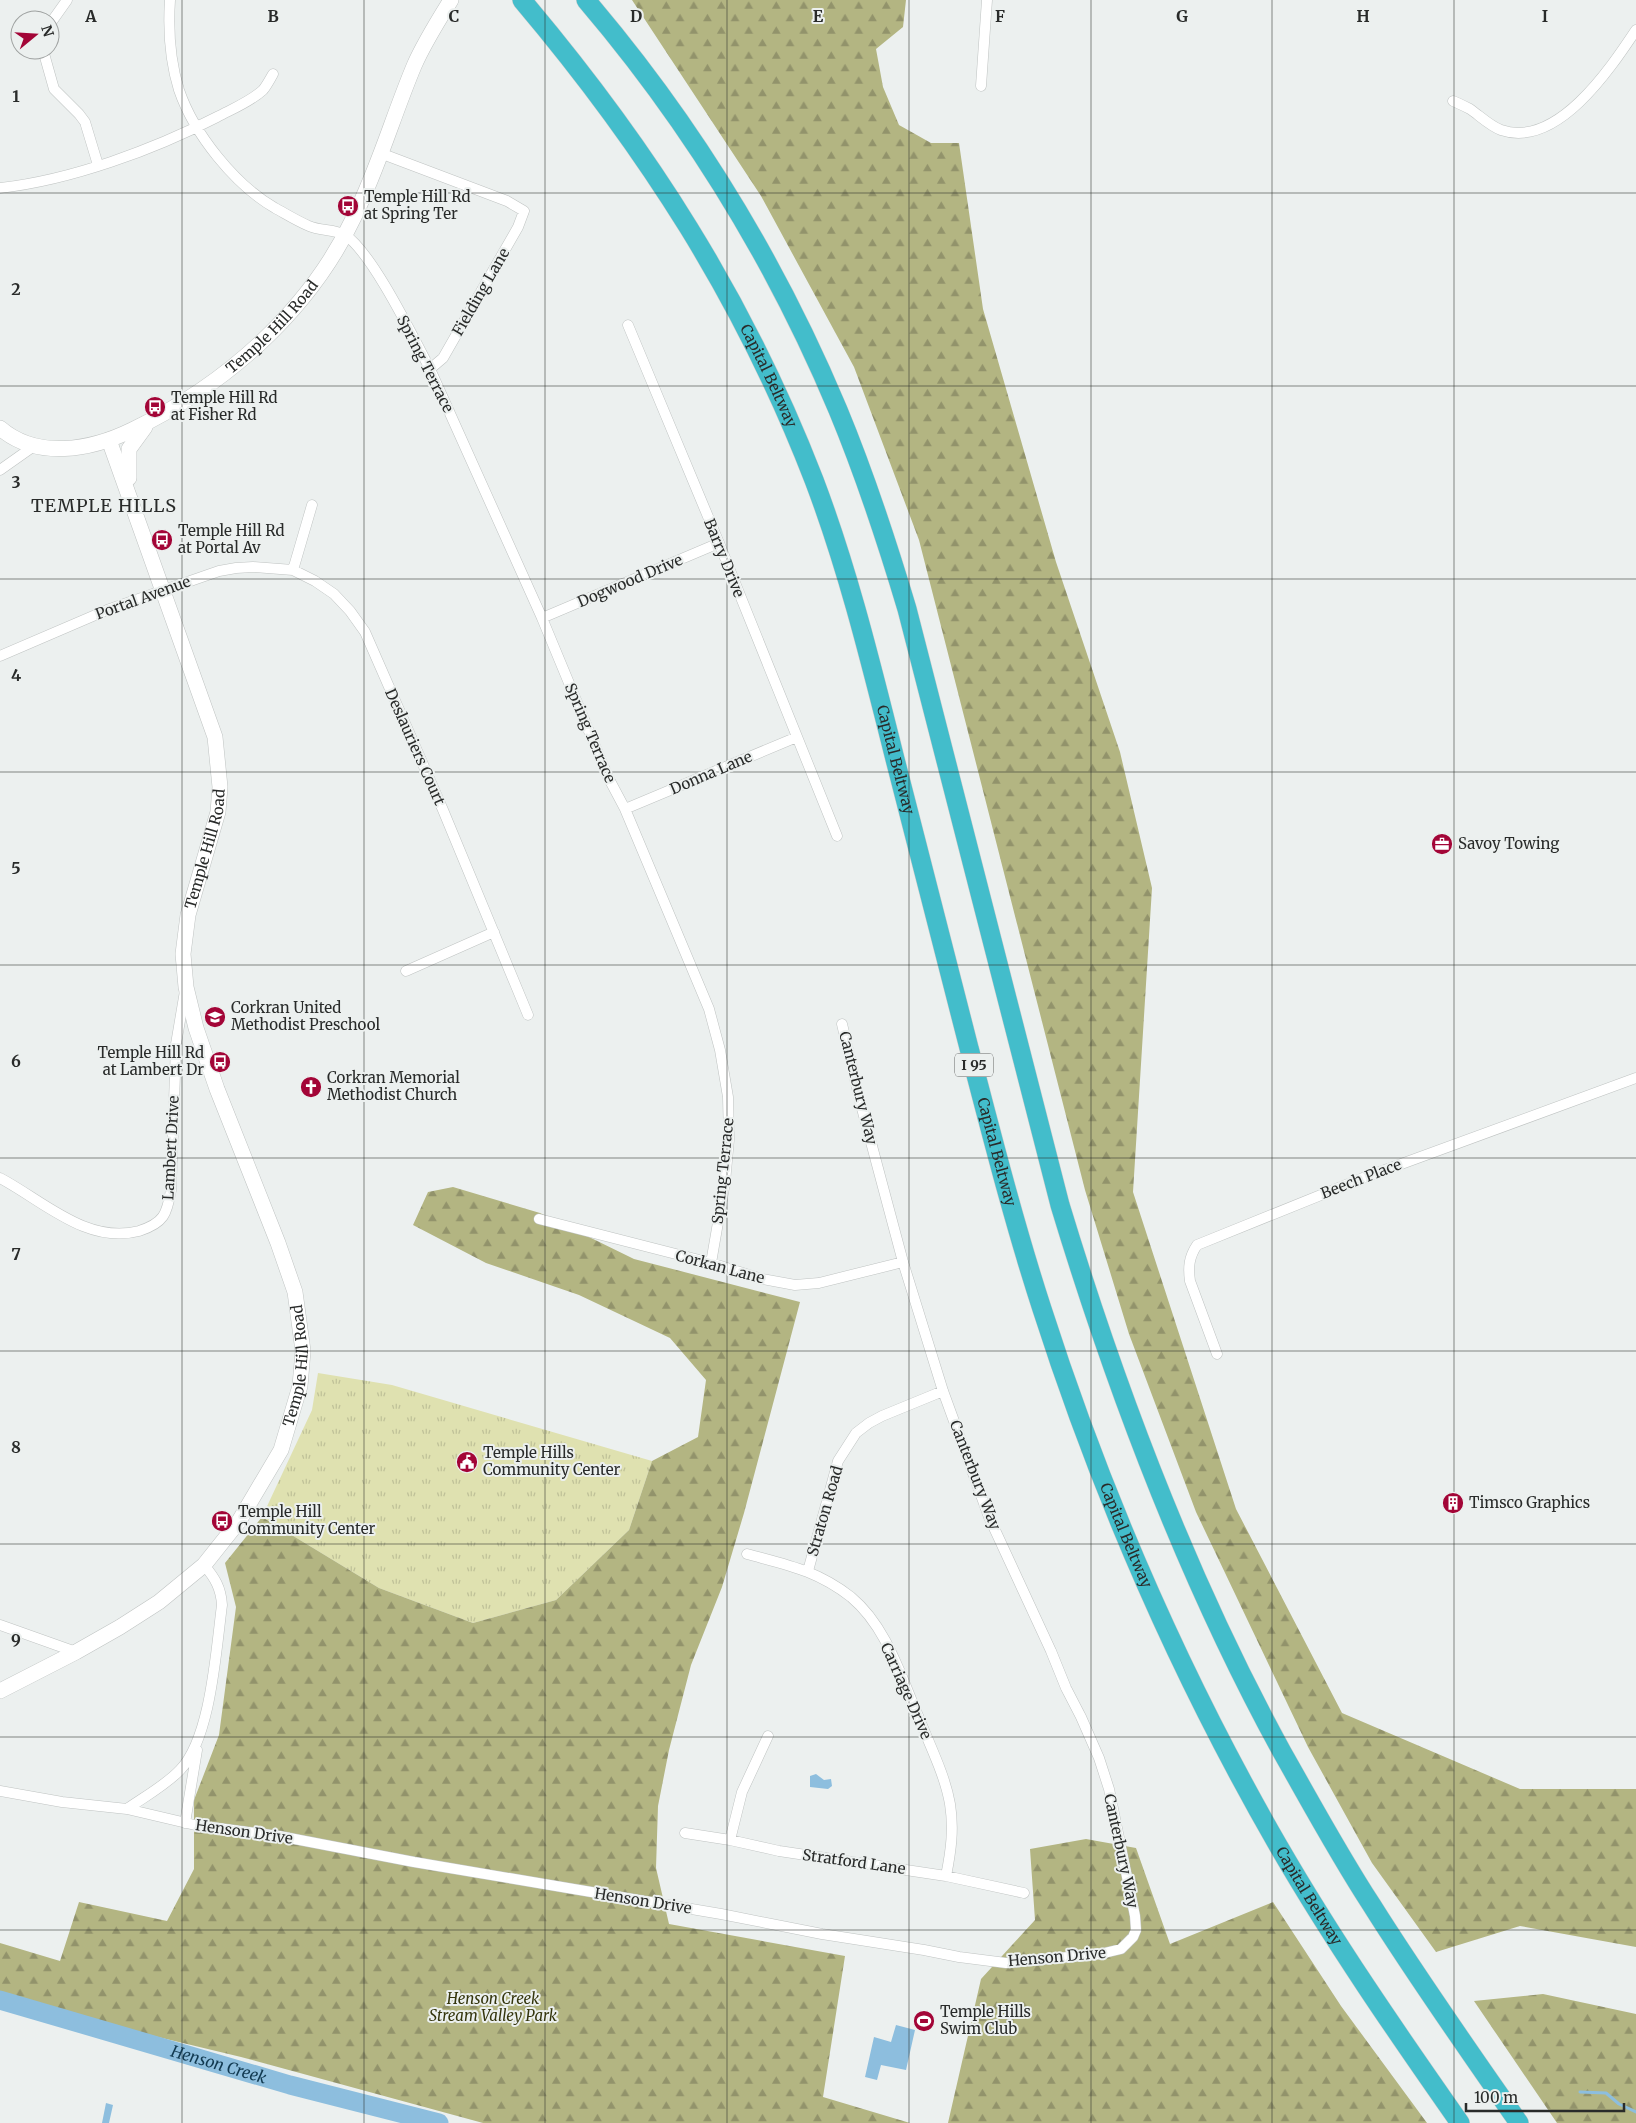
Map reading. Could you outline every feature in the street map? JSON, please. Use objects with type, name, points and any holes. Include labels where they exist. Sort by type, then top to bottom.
[{"type":"highway","name":"Capital Beltway","points":[[522,0],[594,88],[642,153],[708,258],[768,373],[815,482],[840,555],[864,638],[1015,1221],[1052,1339],[1096,1462],[1157,1609],[1236,1769],[1325,1923],[1379,2006],[1460,2123]]},
{"type":"highway","points":[[586,0],[648,78],[684,128],[751,235],[781,288],[809,346],[860,467],[907,609],[1060,1205],[1112,1366],[1170,1516],[1235,1660],[1281,1749],[1324,1826],[1370,1903],[1406,1958],[1519,2123]]},
{"type":"main road","name":"Temple Hill Road","points":[[0,1691],[76,1652],[159,1602],[204,1565],[239,1521],[281,1450],[300,1386],[303,1351],[295,1292],[278,1243],[217,1089],[196,1028],[186,987],[183,954],[188,915],[218,812],[219,766],[215,737],[110,440],[151,421],[212,384],[261,343],[308,290],[327,264],[354,218],[414,65],[450,0]]},
{"type":"main road","points":[[133,504],[128,472],[129,448],[151,421]]},
{"type":"main road","points":[[0,428],[16,439],[34,446],[74,449],[110,440]]},
{"type":"street","points":[[170,0],[170,41],[174,67],[185,105],[225,167],[259,198],[310,226],[345,235]]},
{"type":"street","points":[[981,86],[987,0]]},
{"type":"street","points":[[1453,101],[1468,108],[1494,127],[1511,133],[1521,133],[1550,125],[1562,119],[1572,110],[1616,60],[1636,30]]},
{"type":"street","points":[[46,60],[54,89],[85,122],[98,165]]},
{"type":"street","points":[[0,188],[98,165],[143,150],[198,127],[245,102],[264,89],[273,74]]},
{"type":"street","name":"Fielding Lane","points":[[380,153],[507,201],[524,211],[518,227],[443,358],[430,369]]},
{"type":"street","name":"Spring Terrace","points":[[345,235],[364,255],[377,274],[430,369],[542,618],[608,777],[625,809],[709,1009],[720,1050],[728,1097],[729,1140],[725,1182],[711,1263]]},
{"type":"street","name":"Barry Drive","points":[[628,325],[838,836]]},
{"type":"street","points":[[0,470],[34,446]]},
{"type":"street","points":[[293,570],[312,505]]},
{"type":"street","name":"Dogwood Drive","points":[[542,618],[719,544]]},
{"type":"street","name":"Portal Avenue","points":[[0,656],[107,610],[219,571],[236,568],[293,570]]},
{"type":"street","name":"Deslauriers Court","points":[[293,570],[315,581],[334,594],[350,611],[365,632],[528,1015]]},
{"type":"street","name":"Donna Lane","points":[[625,809],[797,737]]},
{"type":"street","points":[[406,971],[494,932]]},
{"type":"street","name":"Lambert Drive","points":[[0,1178],[62,1215],[83,1226],[104,1233],[122,1234],[137,1231],[161,1220],[168,1209],[171,1190],[176,1044],[186,987]]},
{"type":"street","name":"Canterbury Way","points":[[842,1024],[860,1101],[903,1262],[944,1391],[989,1517],[1099,1758],[1108,1789],[1134,1916]]},
{"type":"street","name":"Beech Place","points":[[1217,1354],[1190,1282],[1188,1270],[1190,1255],[1197,1245],[1363,1178],[1636,1078]]},
{"type":"street","name":"Corkan Lane","points":[[539,1219],[711,1263],[762,1279],[795,1285],[819,1283],[903,1262]]},
{"type":"street","name":"Straton Road","points":[[808,1571],[838,1461],[856,1433],[882,1416],[944,1391]]},
{"type":"street","name":"Carriage Drive","points":[[747,1554],[808,1571],[824,1579],[852,1598],[867,1613],[891,1652],[937,1761],[950,1802],[953,1832],[946,1876]]},
{"type":"street","points":[[184,1823],[209,1694],[222,1605],[221,1591],[217,1580],[204,1565]]},
{"type":"street","points":[[0,1626],[76,1652]]},
{"type":"street","points":[[730,1840],[742,1792],[768,1736]]},
{"type":"street","points":[[127,1809],[180,1771],[191,1756],[199,1739]]},
{"type":"street","name":"Henson Drive","points":[[0,1791],[62,1802],[127,1809],[184,1823],[280,1836],[414,1862],[721,1914],[822,1934],[924,1950],[959,1958],[1006,1963],[1100,1954],[1121,1949],[1133,1937],[1136,1930],[1134,1916]]},
{"type":"street","name":"Stratford Lane","points":[[685,1833],[730,1840],[779,1851],[946,1876],[1024,1893]]},
{"type":"green space","points":[[632,0],[906,0],[903,27],[876,49],[883,87],[899,125],[931,143],[959,143],[983,309],[1056,562],[1120,752],[1152,888],[1133,1192],[1236,1509],[1342,1713],[1520,1789],[1636,1789],[1636,1947],[1520,1926],[1436,1952],[1372,1863],[1308,1747],[1196,1512],[1129,1334],[1085,1190],[919,540],[854,367],[761,196]]},
{"type":"green space","name":"Henson Creek Stream Valley Park","points":[[453,1187],[540,1213],[634,1259],[800,1302],[744,1513],[722,1587],[691,1665],[669,1750],[658,1806],[656,1868],[669,1924],[845,1956],[823,2097],[910,2123],[483,2123],[241,2057],[0,1999],[0,1943],[60,1961],[79,1902],[167,1921],[194,1869],[194,1800],[219,1735],[236,1607],[225,1563],[262,1517],[379,1588],[473,1623],[556,1600],[629,1530],[652,1461],[698,1437],[706,1380],[670,1338],[579,1295],[486,1263],[413,1225],[428,1192]]},
{"type":"green space","points":[[318,1373],[392,1385],[652,1461],[629,1530],[556,1600],[473,1623],[379,1588],[262,1517],[312,1410]]},
{"type":"green space","points":[[1086,1839],[1136,1848],[1170,1944],[1273,1902],[1341,2006],[1427,2123],[948,2123],[981,1979],[1035,1920],[1030,1849]]},
{"type":"green space","points":[[1543,1994],[1636,2014],[1636,2123],[1557,2123],[1474,2001]]},
{"type":"water","points":[[816,1774],[824,1780],[831,1779],[832,1786],[828,1789],[810,1787],[810,1776]]},
{"type":"water","points":[[896,2025],[915,2030],[906,2070],[881,2065],[877,2080],[865,2077],[874,2037],[891,2042]]},
{"type":"water","points":[[106,2103],[113,2105],[109,2123],[102,2123]]},
{"type":"waterway","name":"Henson Creek","points":[[0,2000],[290,2085],[439,2123]]},
{"type":"waterway","name":"Henson Creek","points":[[1580,2092],[1606,2093],[1619,2104],[1636,2112]]},
{"type":"place","name":"Temple Hill Rd at Spring Ter","points":[[348,206]]},
{"type":"place","name":"Temple Hill Rd at Fisher Rd","points":[[155,407]]},
{"type":"place","name":"Temple Hill Rd at Portal Av","points":[[162,540]]},
{"type":"place","name":"Savoy Towing","points":[[1442,844]]},
{"type":"place","name":"Corkran United Methodist Preschool","points":[[215,1017]]},
{"type":"place","name":"Temple Hill Rd at Lambert Dr","points":[[220,1062]]},
{"type":"place","name":"Corkran Memorial Methodist Church","points":[[311,1087]]},
{"type":"place","name":"Temple Hills Community Center","points":[[467,1462]]},
{"type":"place","name":"Timsco Graphics","points":[[1453,1503]]},
{"type":"place","name":"Temple Hill Community Center","points":[[222,1521]]},
{"type":"place","name":"Temple Hills Swim Club","points":[[924,2021]]},
{"type":"district","name":"TEMPLE HILLS","points":[[104,506]]}]
